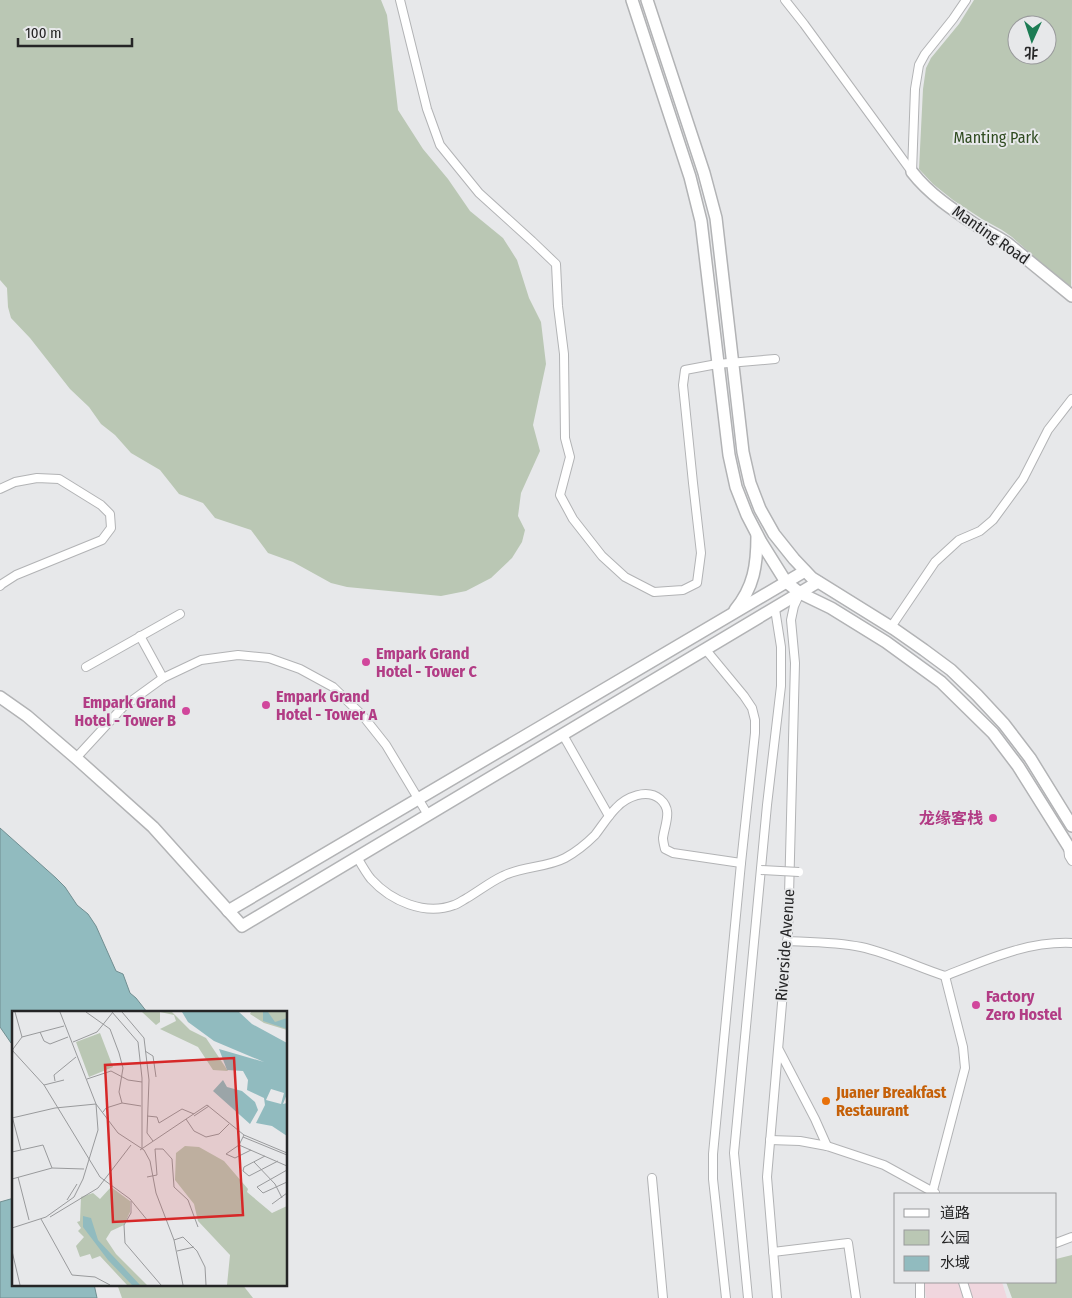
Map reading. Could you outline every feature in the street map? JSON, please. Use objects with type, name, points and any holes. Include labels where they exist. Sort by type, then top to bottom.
[{"type":"street","points":[[400,0],[427,109],[440,145],[479,193],[556,264],[558,306],[564,354],[565,438],[570,457],[560,495],[573,519],[602,556],[625,577],[654,592],[683,590],[697,583],[701,552],[683,385],[685,370],[732,362],[775,359]]},
{"type":"street","points":[[632,0],[687,168],[701,220],[728,455],[736,487],[747,515],[786,582],[800,593],[831,608],[886,642],[941,682],[993,733],[1018,766],[1070,849],[1069,856],[1072,861]]},
{"type":"street","points":[[648,0],[704,173],[716,218],[743,452],[750,483],[760,509],[774,534],[812,578],[891,628],[951,670],[1004,724],[1030,758],[1072,826]]},
{"type":"street","points":[[785,0],[912,172]]},
{"type":"street","points":[[912,172],[919,65],[925,54],[966,0]]},
{"type":"street","name":"Manting Road","points":[[912,172],[921,183],[943,202],[1007,243],[1072,296]]},
{"type":"street","points":[[891,628],[935,562],[960,540],[980,532],[993,520],[1023,479],[1048,430],[1072,400]]},
{"type":"street","points":[[0,489],[15,482],[37,478],[60,480],[101,505],[110,514],[111,528],[102,540],[16,575],[1,584]]},
{"type":"street","points":[[730,616],[742,602],[755,568],[757,534]]},
{"type":"street","points":[[228,912],[805,571]]},
{"type":"street","points":[[0,696],[27,716],[153,827],[242,926],[818,582]]},
{"type":"street","name":"Riverside Avenue","points":[[777,1298],[767,1177],[787,941],[795,664],[791,620],[794,606],[800,593]]},
{"type":"street","points":[[748,1298],[734,1154],[767,805],[781,686],[781,647],[775,609]]},
{"type":"street","points":[[86,667],[180,614]]},
{"type":"street","points":[[140,636],[163,678]]},
{"type":"street","points":[[706,650],[744,696],[752,708],[755,720],[713,1154],[713,1179],[726,1298]]},
{"type":"street","points":[[76,758],[123,707],[163,678],[201,660],[238,655],[269,658],[300,669],[333,687],[363,716],[386,745],[428,815]]},
{"type":"street","points":[[563,735],[609,816]]},
{"type":"street","points":[[357,857],[371,878],[384,892],[402,902],[419,908],[437,908],[454,905],[504,876],[563,859],[581,848],[617,806],[639,794],[650,794],[658,797],[665,804],[668,816],[663,839],[665,849],[673,853],[741,863]]},
{"type":"street","points":[[1041,803],[1054,796]]},
{"type":"street","points":[[761,870],[799,872]]},
{"type":"street","points":[[787,941],[860,947],[886,954],[945,976],[1014,950],[1054,942],[1072,943]]},
{"type":"street","points":[[770,1140],[800,1141],[827,1146],[884,1165],[934,1193],[965,1068],[963,1047],[945,976]]},
{"type":"street","points":[[778,1049],[827,1146]]},
{"type":"street","points":[[652,1178],[663,1298]]},
{"type":"street","points":[[1057,1243],[1072,1237]]},
{"type":"street","points":[[773,1252],[848,1244],[856,1298]]},
{"type":"street","points":[[920,1283],[920,1298]]},
{"type":"street","points":[[963,1283],[968,1298]]},
{"type":"shaded area","points":[[924,1283],[1002,1283],[1007,1298],[926,1298]]},
{"type":"green space","points":[[0,0],[381,0],[387,15],[398,110],[423,149],[448,179],[470,211],[503,238],[517,260],[529,298],[541,322],[546,364],[533,425],[540,451],[521,493],[518,516],[525,530],[522,542],[512,558],[491,578],[466,591],[441,596],[347,587],[331,583],[293,562],[268,553],[251,530],[215,518],[203,503],[179,494],[160,470],[131,453],[115,435],[101,424],[89,407],[70,389],[30,338],[11,318],[8,307],[7,288],[0,280]]},
{"type":"green space","name":"Manting Park","points":[[974,0],[1072,0],[1071,287],[1012,237],[953,200],[933,184],[919,169],[923,89],[926,68],[931,58],[959,24]]},
{"type":"green space","points":[[1072,1255],[1072,1298],[1012,1298],[1006,1283],[1057,1283],[1057,1259]]},
{"type":"green space","points":[[118,1286],[244,1286],[253,1298],[122,1298]]},
{"type":"water","points":[[0,828],[56,878],[65,887],[77,905],[88,914],[96,926],[116,971],[123,974],[130,993],[146,1011],[12,1011],[12,1044],[0,1027]]},
{"type":"water","points":[[12,1199],[12,1286],[94,1286],[97,1298],[0,1298],[0,1202]]},
{"type":"place","name":"Empark Grand Hotel - Tower C","points":[[366,662]]},
{"type":"place","name":"Empark Grand Hotel - Tower A","points":[[266,705]]},
{"type":"place","name":"Empark Grand Hotel - Tower B","points":[[186,711]]},
{"type":"place","name":"龙缘客栈","points":[[993,818]]},
{"type":"place","name":"Factory Zero Hostel","points":[[976,1005]]},
{"type":"place","name":"Juaner Breakfast Restaurant","points":[[826,1101]]}]
